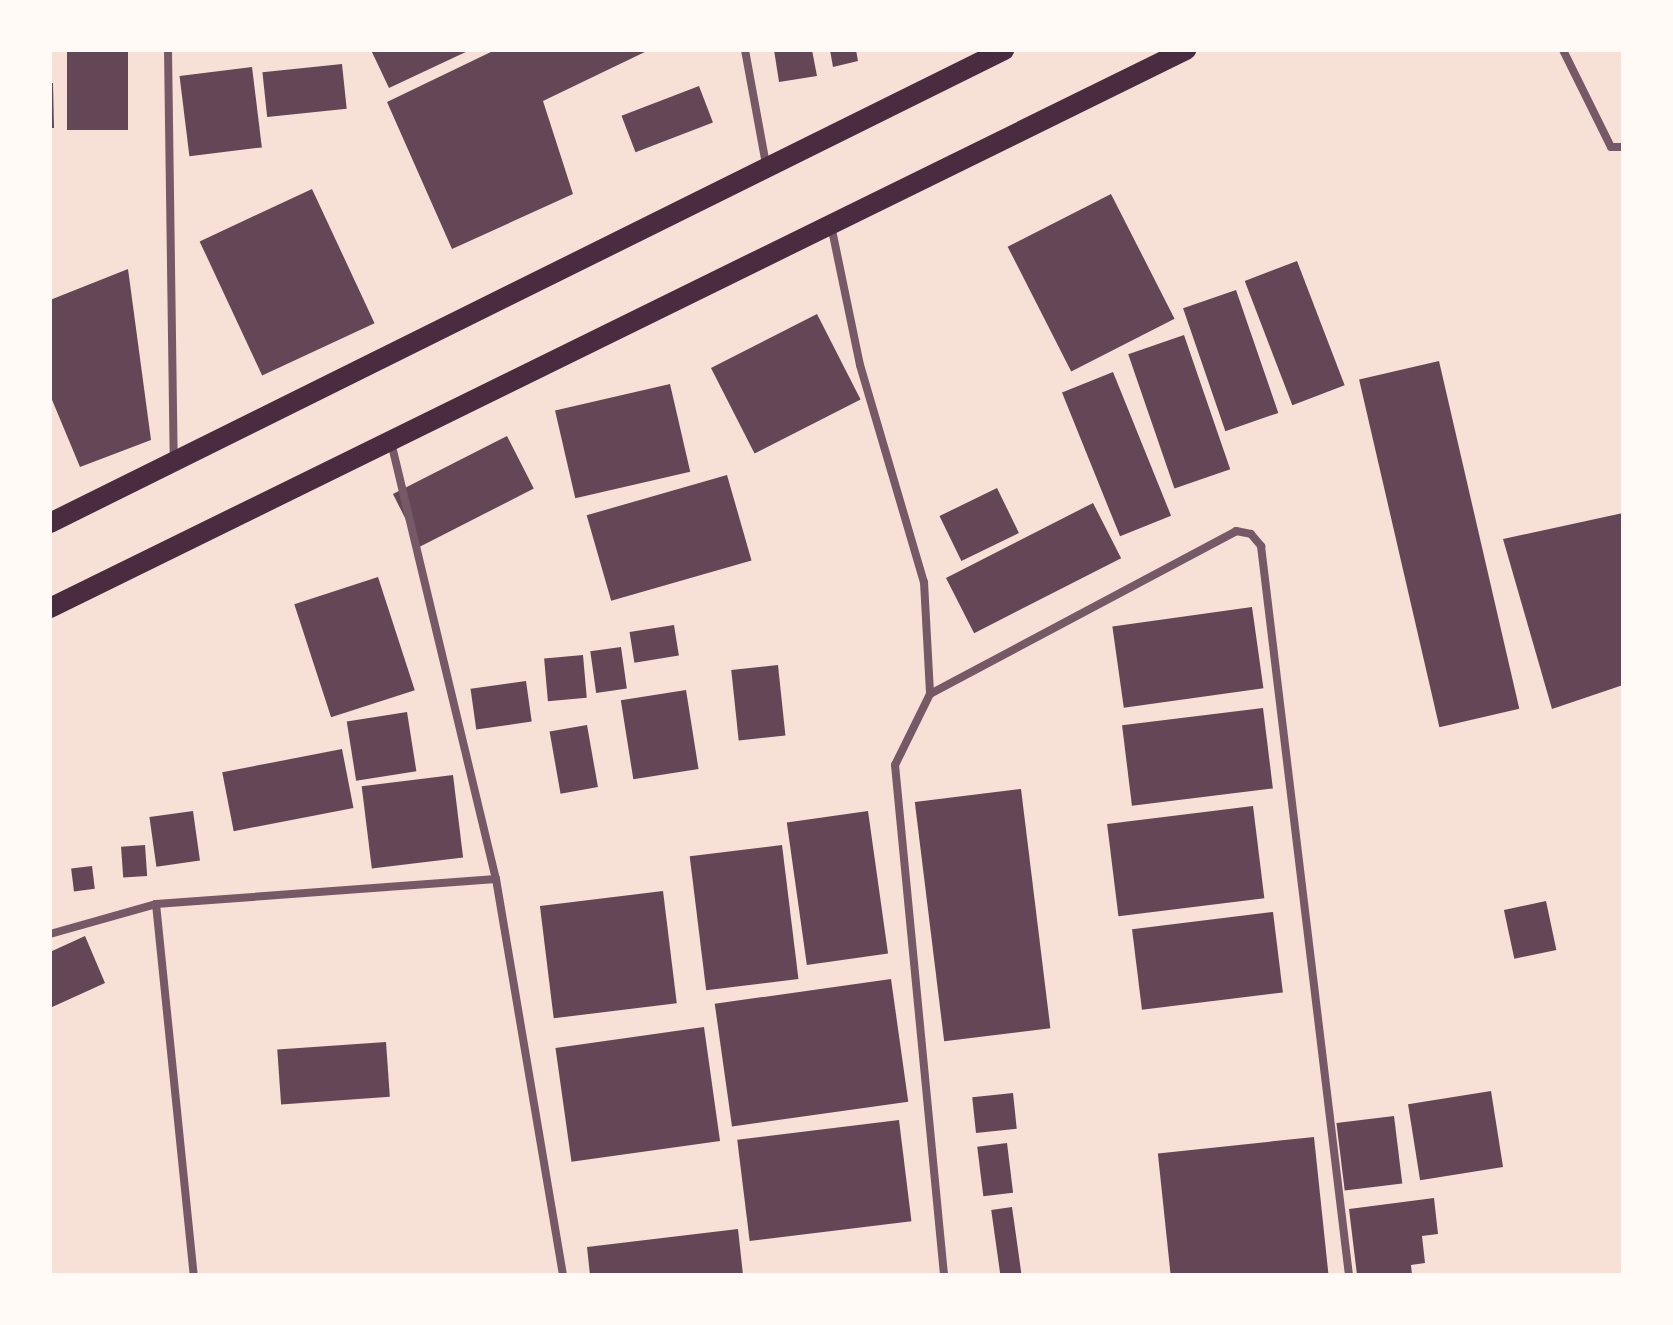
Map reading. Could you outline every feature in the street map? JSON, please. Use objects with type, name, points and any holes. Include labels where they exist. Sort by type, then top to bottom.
[{"type":"main road","points":[[50,523],[766,165],[1004,50]]},
{"type":"main road","points":[[50,608],[1186,50]]},
{"type":"street","points":[[168,50],[174,463]]},
{"type":"street","points":[[745,50],[766,165]]},
{"type":"street","points":[[1563,50],[1611,147],[1623,147]]},
{"type":"street","points":[[831,224],[860,365],[924,582],[930,694],[895,765],[944,1275]]},
{"type":"street","points":[[391,441],[496,879],[563,1275]]},
{"type":"street","points":[[930,694],[1236,531],[1251,534],[1261,546],[1349,1275]]},
{"type":"street","points":[[50,934],[156,904],[496,879]]},
{"type":"street","points":[[156,904],[194,1275]]},
{"type":"building","points":[[67,50],[128,50],[128,130],[67,130]]},
{"type":"building","points":[[371,50],[470,50],[389,88]]},
{"type":"building","points":[[495,50],[649,50],[543,101],[573,194],[452,249],[387,102]]},
{"type":"building","points":[[774,50],[812,50],[817,76],[779,82]]},
{"type":"building","points":[[830,50],[856,50],[858,61],[833,67]]},
{"type":"building","points":[[342,64],[347,109],[267,117],[262,72]]},
{"type":"building","points":[[252,67],[262,147],[189,156],[180,76]]},
{"type":"building","points":[[50,83],[53,83],[54,128],[50,128]]},
{"type":"building","points":[[699,86],[713,122],[635,152],[622,116]]},
{"type":"building","points":[[312,189],[375,323],[262,376],[200,241]]},
{"type":"building","points":[[1111,194],[1175,319],[1071,371],[1008,247]]},
{"type":"building","points":[[1297,261],[1345,385],[1292,405],[1245,281]]},
{"type":"building","points":[[128,269],[151,440],[80,467],[50,395],[50,300]]},
{"type":"building","points":[[1236,290],[1278,413],[1225,431],[1183,308]]},
{"type":"building","points":[[817,314],[861,400],[755,454],[711,368]]},
{"type":"building","points":[[1184,335],[1230,469],[1174,488],[1128,354]]},
{"type":"building","points":[[1439,361],[1519,709],[1439,727],[1359,379]]},
{"type":"building","points":[[1113,372],[1171,516],[1120,536],[1062,393]]},
{"type":"building","points":[[670,384],[690,472],[575,498],[555,411]]},
{"type":"building","points":[[507,436],[534,489],[420,547],[393,494]]},
{"type":"building","points":[[727,475],[752,561],[611,601],[587,515]]},
{"type":"building","points":[[997,488],[1019,533],[961,561],[939,516]]},
{"type":"building","points":[[1093,503],[1121,558],[974,633],[946,578]]},
{"type":"building","points":[[1623,513],[1623,685],[1552,709],[1503,539]]},
{"type":"building","points":[[378,577],[415,690],[331,717],[294,604]]},
{"type":"building","points":[[1252,607],[1263,688],[1124,708],[1112,627]]},
{"type":"building","points":[[674,625],[679,656],[634,663],[630,632]]},
{"type":"building","points":[[621,647],[627,689],[596,693],[590,651]]},
{"type":"building","points":[[583,655],[587,698],[548,701],[544,658]]},
{"type":"building","points":[[778,665],[785,736],[739,741],[731,670]]},
{"type":"building","points":[[526,681],[532,722],[476,729],[471,689]]},
{"type":"building","points":[[686,690],[699,769],[633,779],[621,700]]},
{"type":"building","points":[[1263,708],[1273,788],[1132,806],[1122,725]]},
{"type":"building","points":[[407,712],[416,771],[356,781],[347,722]]},
{"type":"building","points":[[587,725],[598,787],[561,794],[550,732]]},
{"type":"building","points":[[342,749],[353,808],[234,831],[222,772]]},
{"type":"building","points":[[453,775],[463,857],[372,869],[362,786]]},
{"type":"building","points":[[1021,789],[1050,1028],[944,1041],[915,802]]},
{"type":"building","points":[[1253,806],[1264,898],[1118,916],[1107,824]]},
{"type":"building","points":[[193,811],[200,861],[156,867],[149,817]]},
{"type":"building","points":[[868,811],[888,954],[807,965],[787,822]]},
{"type":"building","points":[[145,845],[147,876],[123,878],[121,847]]},
{"type":"building","points":[[782,845],[798,979],[706,990],[690,856]]},
{"type":"building","points":[[92,866],[95,889],[74,891],[71,869]]},
{"type":"building","points":[[663,891],[677,1003],[554,1018],[540,906]]},
{"type":"building","points":[[1546,901],[1556,950],[1514,959],[1504,910]]},
{"type":"building","points":[[1273,912],[1283,992],[1142,1010],[1132,929]]},
{"type":"building","points":[[85,936],[105,983],[50,1008],[50,952]]},
{"type":"building","points":[[891,979],[908,1102],[732,1127],[715,1004]]},
{"type":"building","points":[[704,1027],[720,1141],[571,1162],[555,1048]]},
{"type":"building","points":[[386,1042],[390,1097],[281,1104],[277,1050]]},
{"type":"building","points":[[1491,1091],[1503,1167],[1420,1180],[1408,1104]]},
{"type":"building","points":[[1013,1093],[1017,1129],[976,1133],[972,1097]]},
{"type":"building","points":[[1394,1116],[1402,1183],[1345,1191],[1336,1123]]},
{"type":"building","points":[[899,1120],[911,1221],[750,1241],[737,1140]]},
{"type":"building","points":[[1314,1137],[1329,1275],[1171,1275],[1158,1153]]},
{"type":"building","points":[[1007,1143],[1013,1193],[983,1196],[977,1147]]},
{"type":"building","points":[[1434,1198],[1438,1234],[1422,1236],[1425,1263],[1411,1265],[1412,1275],[1357,1275],[1349,1209]]},
{"type":"building","points":[[1012,1207],[1022,1275],[1000,1275],[991,1210]]},
{"type":"building","points":[[738,1229],[743,1275],[590,1275],[587,1247]]}]
